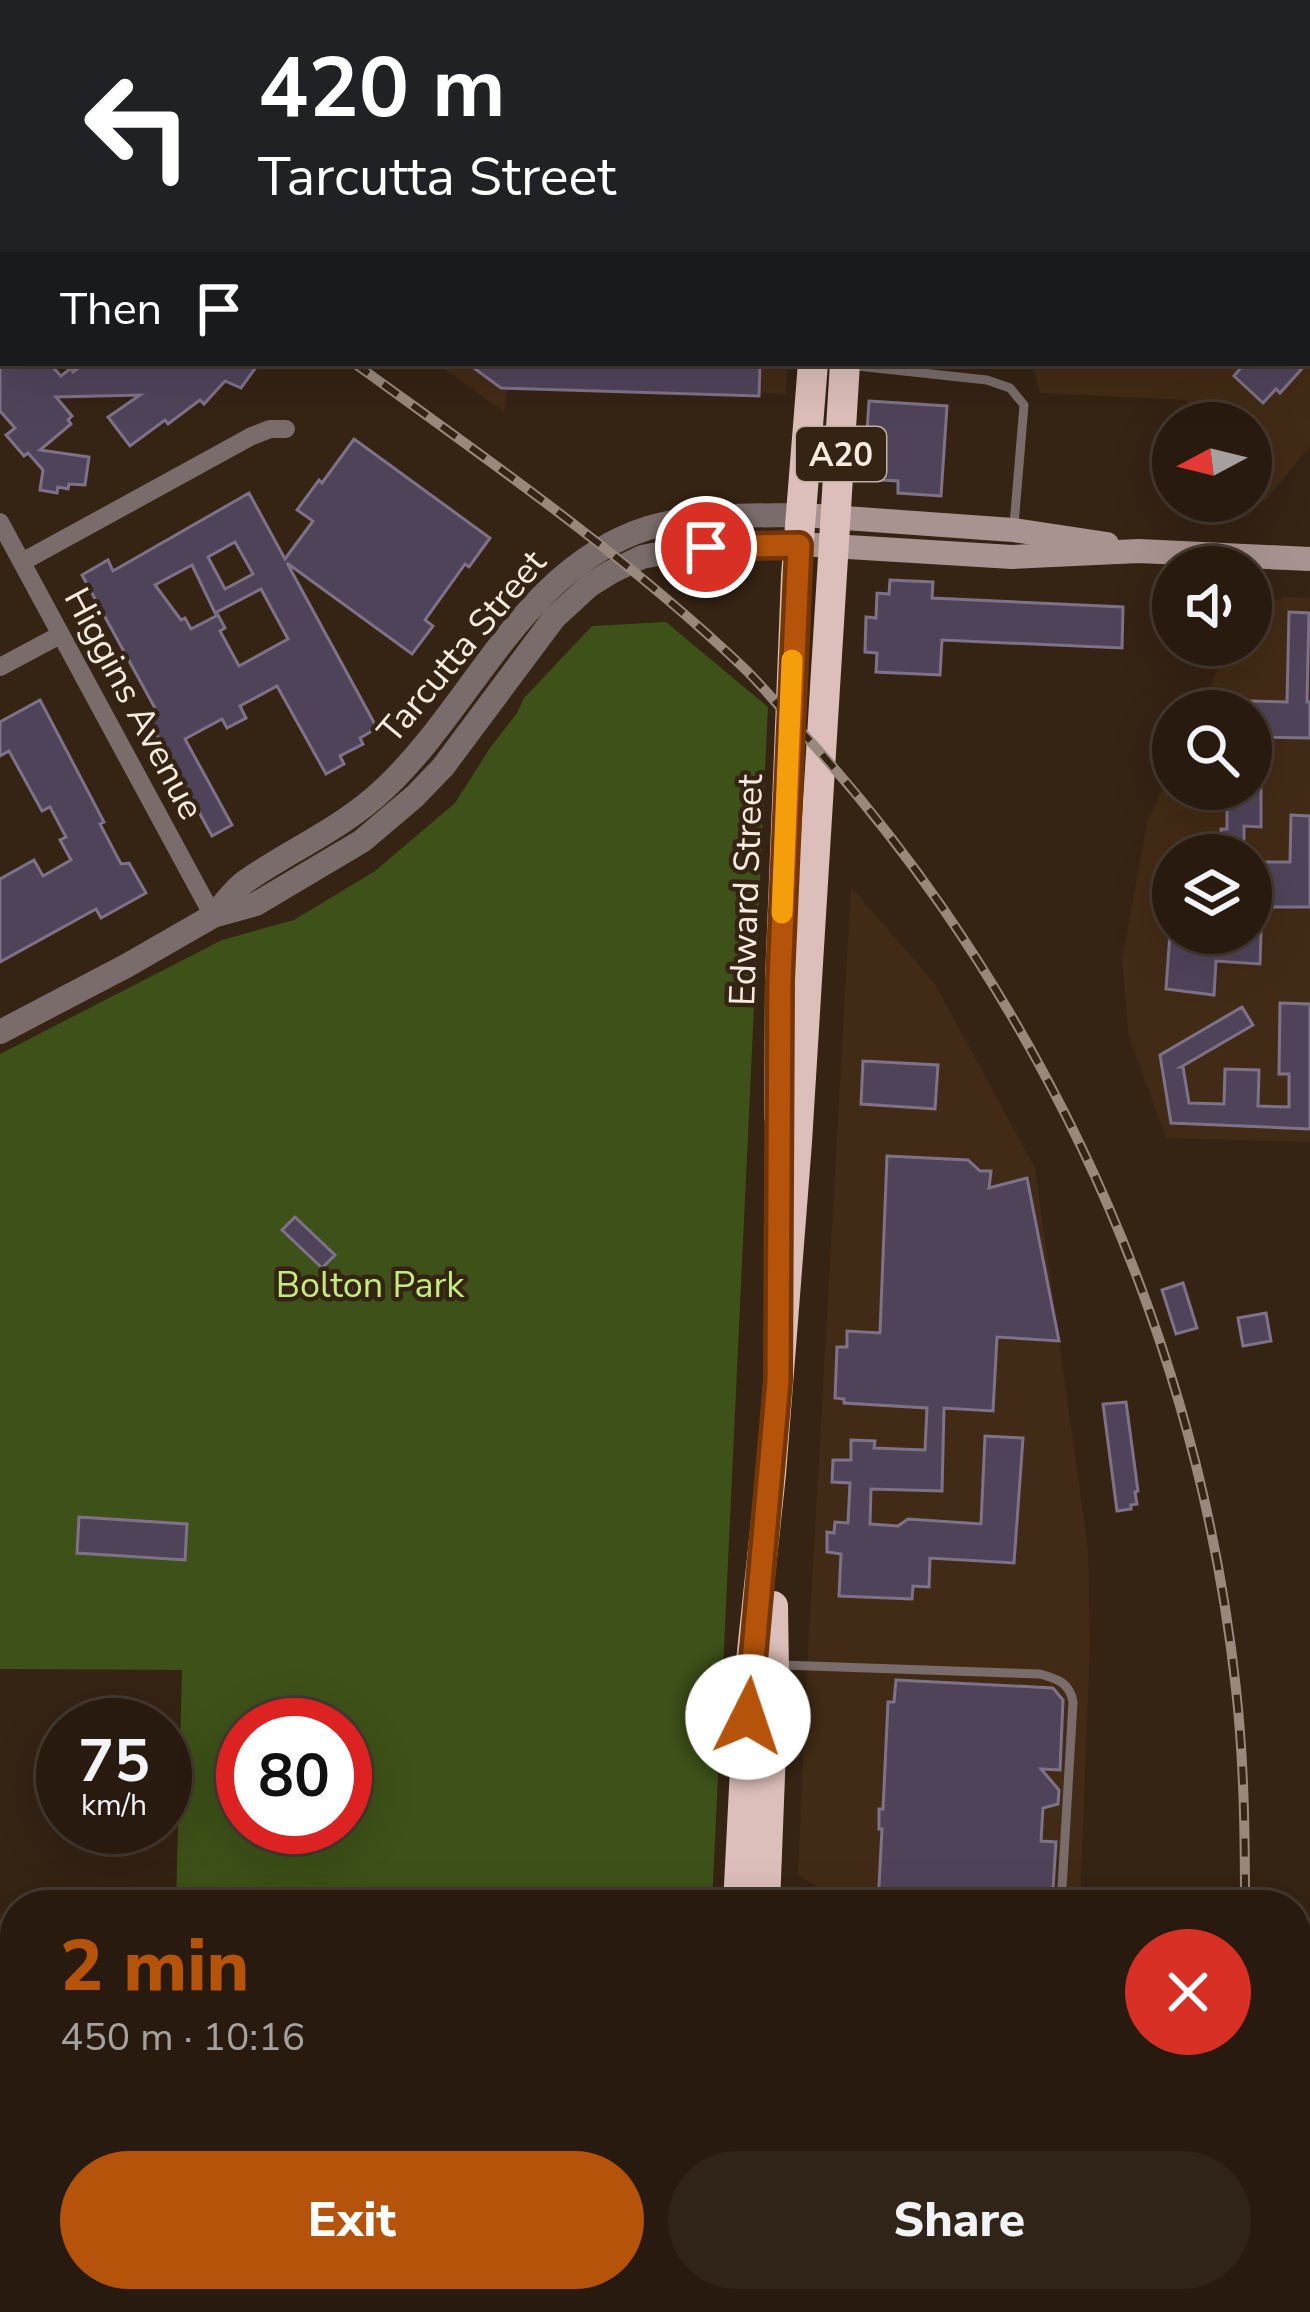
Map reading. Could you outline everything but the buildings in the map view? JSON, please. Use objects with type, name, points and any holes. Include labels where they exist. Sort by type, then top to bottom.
[{"type":"highway","name":"A20","points":[[801,530],[813,366]]},
{"type":"highway","name":"A20","points":[[837,531],[845,366]]},
{"type":"highway","name":"Edward Street","points":[[778,1381],[780,980],[801,530]]},
{"type":"highway","name":"Edward Street","points":[[739,1890],[750,1670],[771,1474],[837,531]]},
{"type":"highway","name":"Edward Street","points":[[766,1890],[774,1664],[771,1474]]},
{"type":"main road","points":[[801,530],[1013,530],[1139,550]]},
{"type":"main road","points":[[837,531],[1012,556],[1139,550],[1310,559]]},
{"type":"street","points":[[22,562],[252,436],[270,429],[286,430]]},
{"type":"street","name":"Tarcutta Street","points":[[0,1032],[213,916],[256,904],[322,836],[408,767],[534,603],[577,564],[627,536],[710,516],[801,530]]},
{"type":"street","name":"Higgins Avenue","points":[[0,522],[213,916]]},
{"type":"street","name":"Tarcutta Street","points":[[295,867],[337,858],[384,824],[443,767],[554,618],[590,585],[642,557],[801,530]]},
{"type":"street","points":[[0,667],[60,635]]},
{"type":"street","points":[[322,836],[337,858]]},
{"type":"lane","points":[[863,366],[987,380],[1010,388],[1024,405],[1013,530]]},
{"type":"lane","points":[[774,1664],[1040,1674],[1072,1690],[1062,1890]]},
{"type":"shaded area","points":[[440,366],[787,366],[786,394],[509,383],[504,412]]},
{"type":"shaded area","points":[[1032,366],[1310,366],[1310,446],[1272,492],[1272,402],[1040,393]]},
{"type":"shaded area","points":[[1283,597],[1310,598],[1310,1142],[1166,1138],[1129,1037],[1122,959],[1153,810],[1272,810],[1272,690],[1209,690],[1219,666],[1272,666],[1272,602]]},
{"type":"shaded area","points":[[851,887],[935,984],[1035,1168],[1088,1549],[1090,1644],[1081,1890],[818,1890],[798,1876]]},
{"type":"green space","name":"Bolton Park","points":[[666,622],[768,707],[713,1890],[176,1890],[177,1854],[192,1854],[192,1698],[181,1698],[182,1670],[0,1669],[0,1054],[222,940],[294,920],[375,871],[455,803],[524,698],[592,626]]},
{"type":"railway","points":[[358,366],[604,548],[745,669],[892,839],[1000,996],[1098,1183],[1138,1280],[1200,1480],[1236,1689],[1245,1890]]},
{"type":"slow traffic","points":[[782,913],[792,660]]},
{"type":"route","points":[[706,547],[799,545],[780,980],[778,1381],[748,1717]]}]
